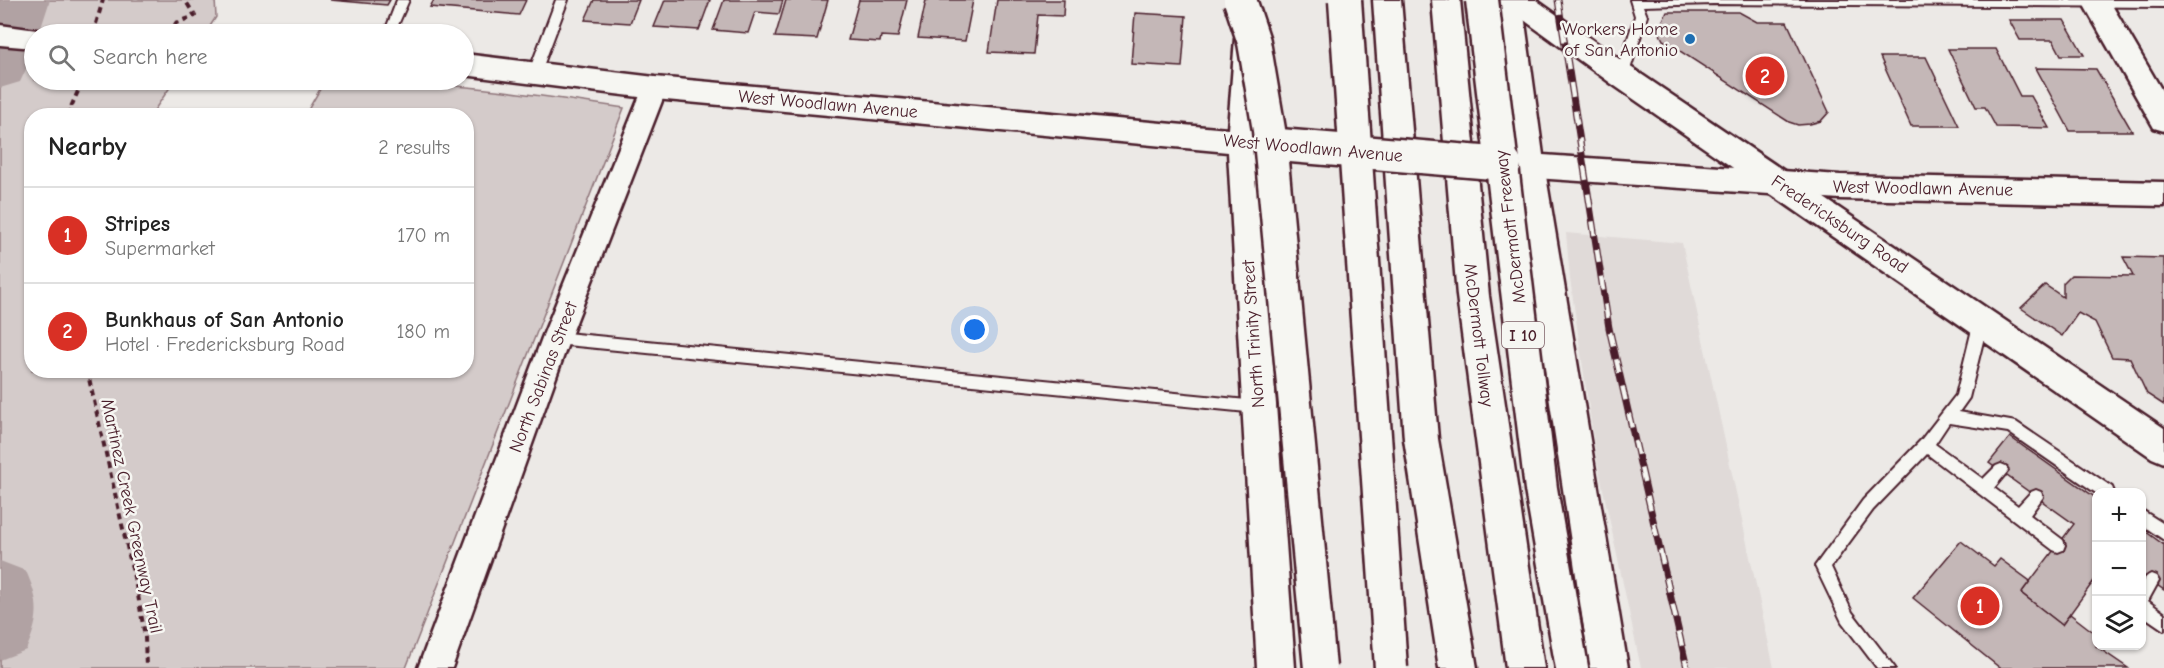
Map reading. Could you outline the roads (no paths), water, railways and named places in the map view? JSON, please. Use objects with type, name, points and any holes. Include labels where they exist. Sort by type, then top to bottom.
[{"type":"main road","points":[[1240,0],[1254,42],[1269,130],[1320,668]]},
{"type":"main road","name":"North Trinity Street","points":[[1253,0],[1242,106],[1242,141],[1257,407],[1276,668]]},
{"type":"main road","points":[[1345,0],[1372,435],[1391,668]]},
{"type":"main road","points":[[1388,0],[1420,439],[1458,668]]},
{"type":"main road","name":"McDermott Tollway","points":[[1446,0],[1473,296],[1525,668]]},
{"type":"main road","name":"McDermott Freeway","points":[[1482,0],[1541,489],[1572,668]]},
{"type":"main road","points":[[1508,0],[1517,164],[1609,668]]},
{"type":"main road","name":"Fredericksburg Road","points":[[1516,0],[1622,76],[2164,447]]},
{"type":"main road","points":[[2096,1],[2164,120]]},
{"type":"main road","points":[[0,35],[24,37]]},
{"type":"main road","name":"West Woodlawn Avenue","points":[[474,66],[655,88],[1279,145],[1517,164],[1780,183],[2164,194]]},
{"type":"street","name":"North Sabinas Street","points":[[435,668],[556,338],[655,88]]},
{"type":"lane","points":[[393,24],[403,0]]},
{"type":"lane","points":[[534,74],[562,0]]},
{"type":"lane","points":[[1622,76],[1641,16],[1637,1],[2164,3]]},
{"type":"lane","points":[[1887,668],[1847,617],[1823,566],[1868,505],[1926,445],[1962,398],[1980,321]]},
{"type":"lane","points":[[556,338],[1257,407]]},
{"type":"lane","points":[[1946,416],[2011,426],[2026,442],[2059,466],[2100,488]]},
{"type":"lane","points":[[1926,445],[2058,545]]},
{"type":"lane","points":[[1984,488],[2001,471]]},
{"type":"lane","points":[[2020,515],[2036,497]]},
{"type":"lane","points":[[2146,520],[2164,533]]},
{"type":"lane","points":[[2146,589],[2151,581]]},
{"type":"lane","points":[[2146,609],[2164,622]]},
{"type":"waterway","points":[[0,67],[23,0]]},
{"type":"waterway","points":[[0,596],[0,624]]},
{"type":"railway","points":[[1558,0],[1609,328],[1687,668]]},
{"type":"place","name":"Workers Home of San Antonio","points":[[1690,39]]},
{"type":"place","name":"Bunkhaus of San Antonio","points":[[1765,76]]},
{"type":"place","name":"Stripes","points":[[1980,606]]}]
